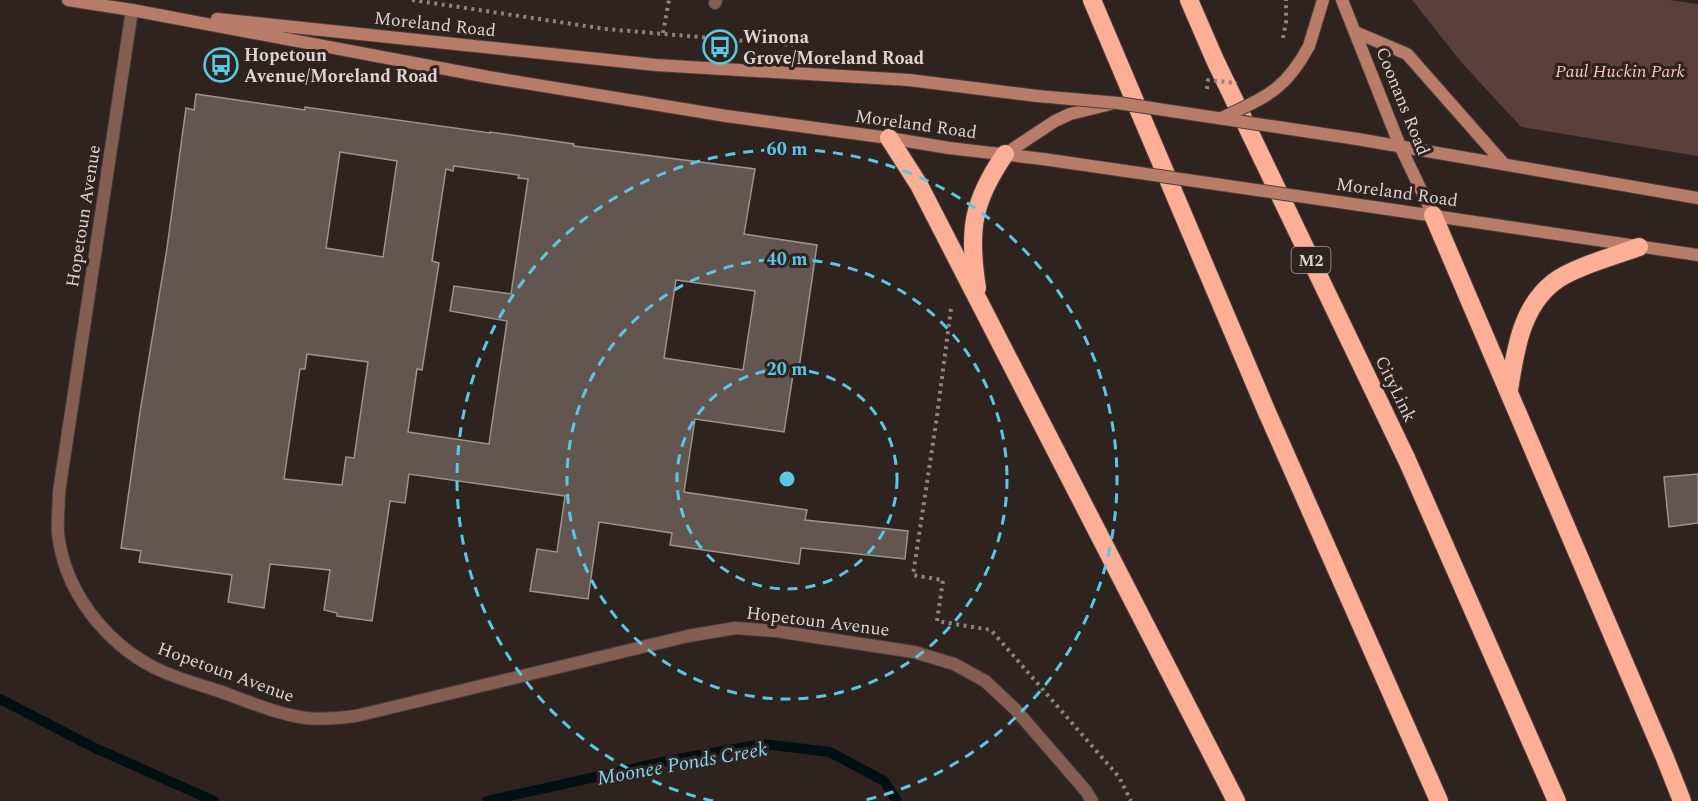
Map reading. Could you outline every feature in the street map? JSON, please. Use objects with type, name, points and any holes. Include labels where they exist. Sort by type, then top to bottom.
[{"type":"highway","points":[[1092,0],[1266,410],[1438,801]]},
{"type":"highway","name":"CityLink","points":[[1189,0],[1215,60],[1407,460],[1557,801]]},
{"type":"highway","points":[[889,138],[919,185],[1236,801]]},
{"type":"highway","points":[[1004,353],[977,290],[973,260],[973,224],[978,203],[990,176],[1005,154]]},
{"type":"highway","points":[[1433,215],[1682,801]]},
{"type":"highway","points":[[1509,392],[1515,349],[1529,311],[1542,292],[1555,280],[1572,272],[1639,247]]},
{"type":"main road","name":"Moreland Road","points":[[68,0],[488,77],[726,116],[1042,159],[1698,255]]},
{"type":"main road","points":[[1221,118],[1266,97],[1282,85],[1309,46],[1323,0]]},
{"type":"main road","name":"Coonans Road","points":[[1342,0],[1400,146],[1433,215]]},
{"type":"main road","name":"Moreland Road","points":[[132,10],[644,63],[919,81],[1037,96],[1118,103],[1400,146],[1698,198]]},
{"type":"main road","points":[[1355,32],[1407,54],[1504,164]]},
{"type":"main road","points":[[1005,154],[1042,129],[1070,114],[1118,103]]},
{"type":"street","name":"Hopetoun Avenue","points":[[132,10],[59,492],[58,533],[67,572],[83,605],[107,633],[130,653],[156,669],[272,710],[306,718],[329,719],[356,716],[688,636],[735,628],[776,631],[902,650],[954,664],[985,681],[1015,709],[1086,791],[1092,801]]},
{"type":"path","points":[[412,0],[606,28],[796,45]]},
{"type":"path","points":[[663,33],[669,0]]},
{"type":"path","points":[[1282,43],[1286,22],[1286,1]]},
{"type":"path","points":[[1207,89],[1208,80],[1238,83],[1245,81]]},
{"type":"path","points":[[951,308],[913,575],[943,580],[937,621],[991,630],[1119,777],[1131,801]]},
{"type":"green space","name":"Paul Huckin Park","points":[[1412,0],[1668,0],[1698,4],[1698,156],[1521,127],[1462,63]]},
{"type":"building","points":[[196,94],[755,169],[744,234],[817,245],[798,375],[793,375],[784,432],[695,419],[684,492],[807,510],[805,520],[908,531],[905,559],[801,548],[799,564],[670,545],[672,533],[599,522],[588,599],[530,591],[537,549],[557,552],[565,496],[409,474],[405,503],[390,501],[372,621],[337,616],[337,613],[324,610],[330,570],[270,564],[264,608],[228,602],[232,575],[139,562],[141,551],[121,548],[186,108],[194,110]],"holes":[[[340,152],[397,161],[383,257],[326,248]],[[454,166],[519,175],[518,178],[528,179],[511,294],[454,286],[450,311],[507,321],[489,444],[408,432],[417,369],[422,370],[439,263],[432,261],[446,169],[453,171]],[[676,280],[755,291],[743,370],[664,358]],[[307,354],[368,362],[354,458],[346,457],[342,485],[284,479],[300,369],[305,369]]]},
{"type":"building","points":[[1698,474],[1698,523],[1669,527],[1664,477]]},
{"type":"waterway","name":"Moonee Ponds Creek","points":[[0,699],[95,748],[214,801]]},
{"type":"waterway","name":"Moonee Ponds Creek","points":[[487,801],[672,760],[763,744],[830,752],[884,781],[897,801]]},
{"type":"place","name":"Winona Grove/Moreland Road","points":[[720,47]]},
{"type":"place","name":"Hopetoun Avenue/Moreland Road","points":[[221,65]]}]
